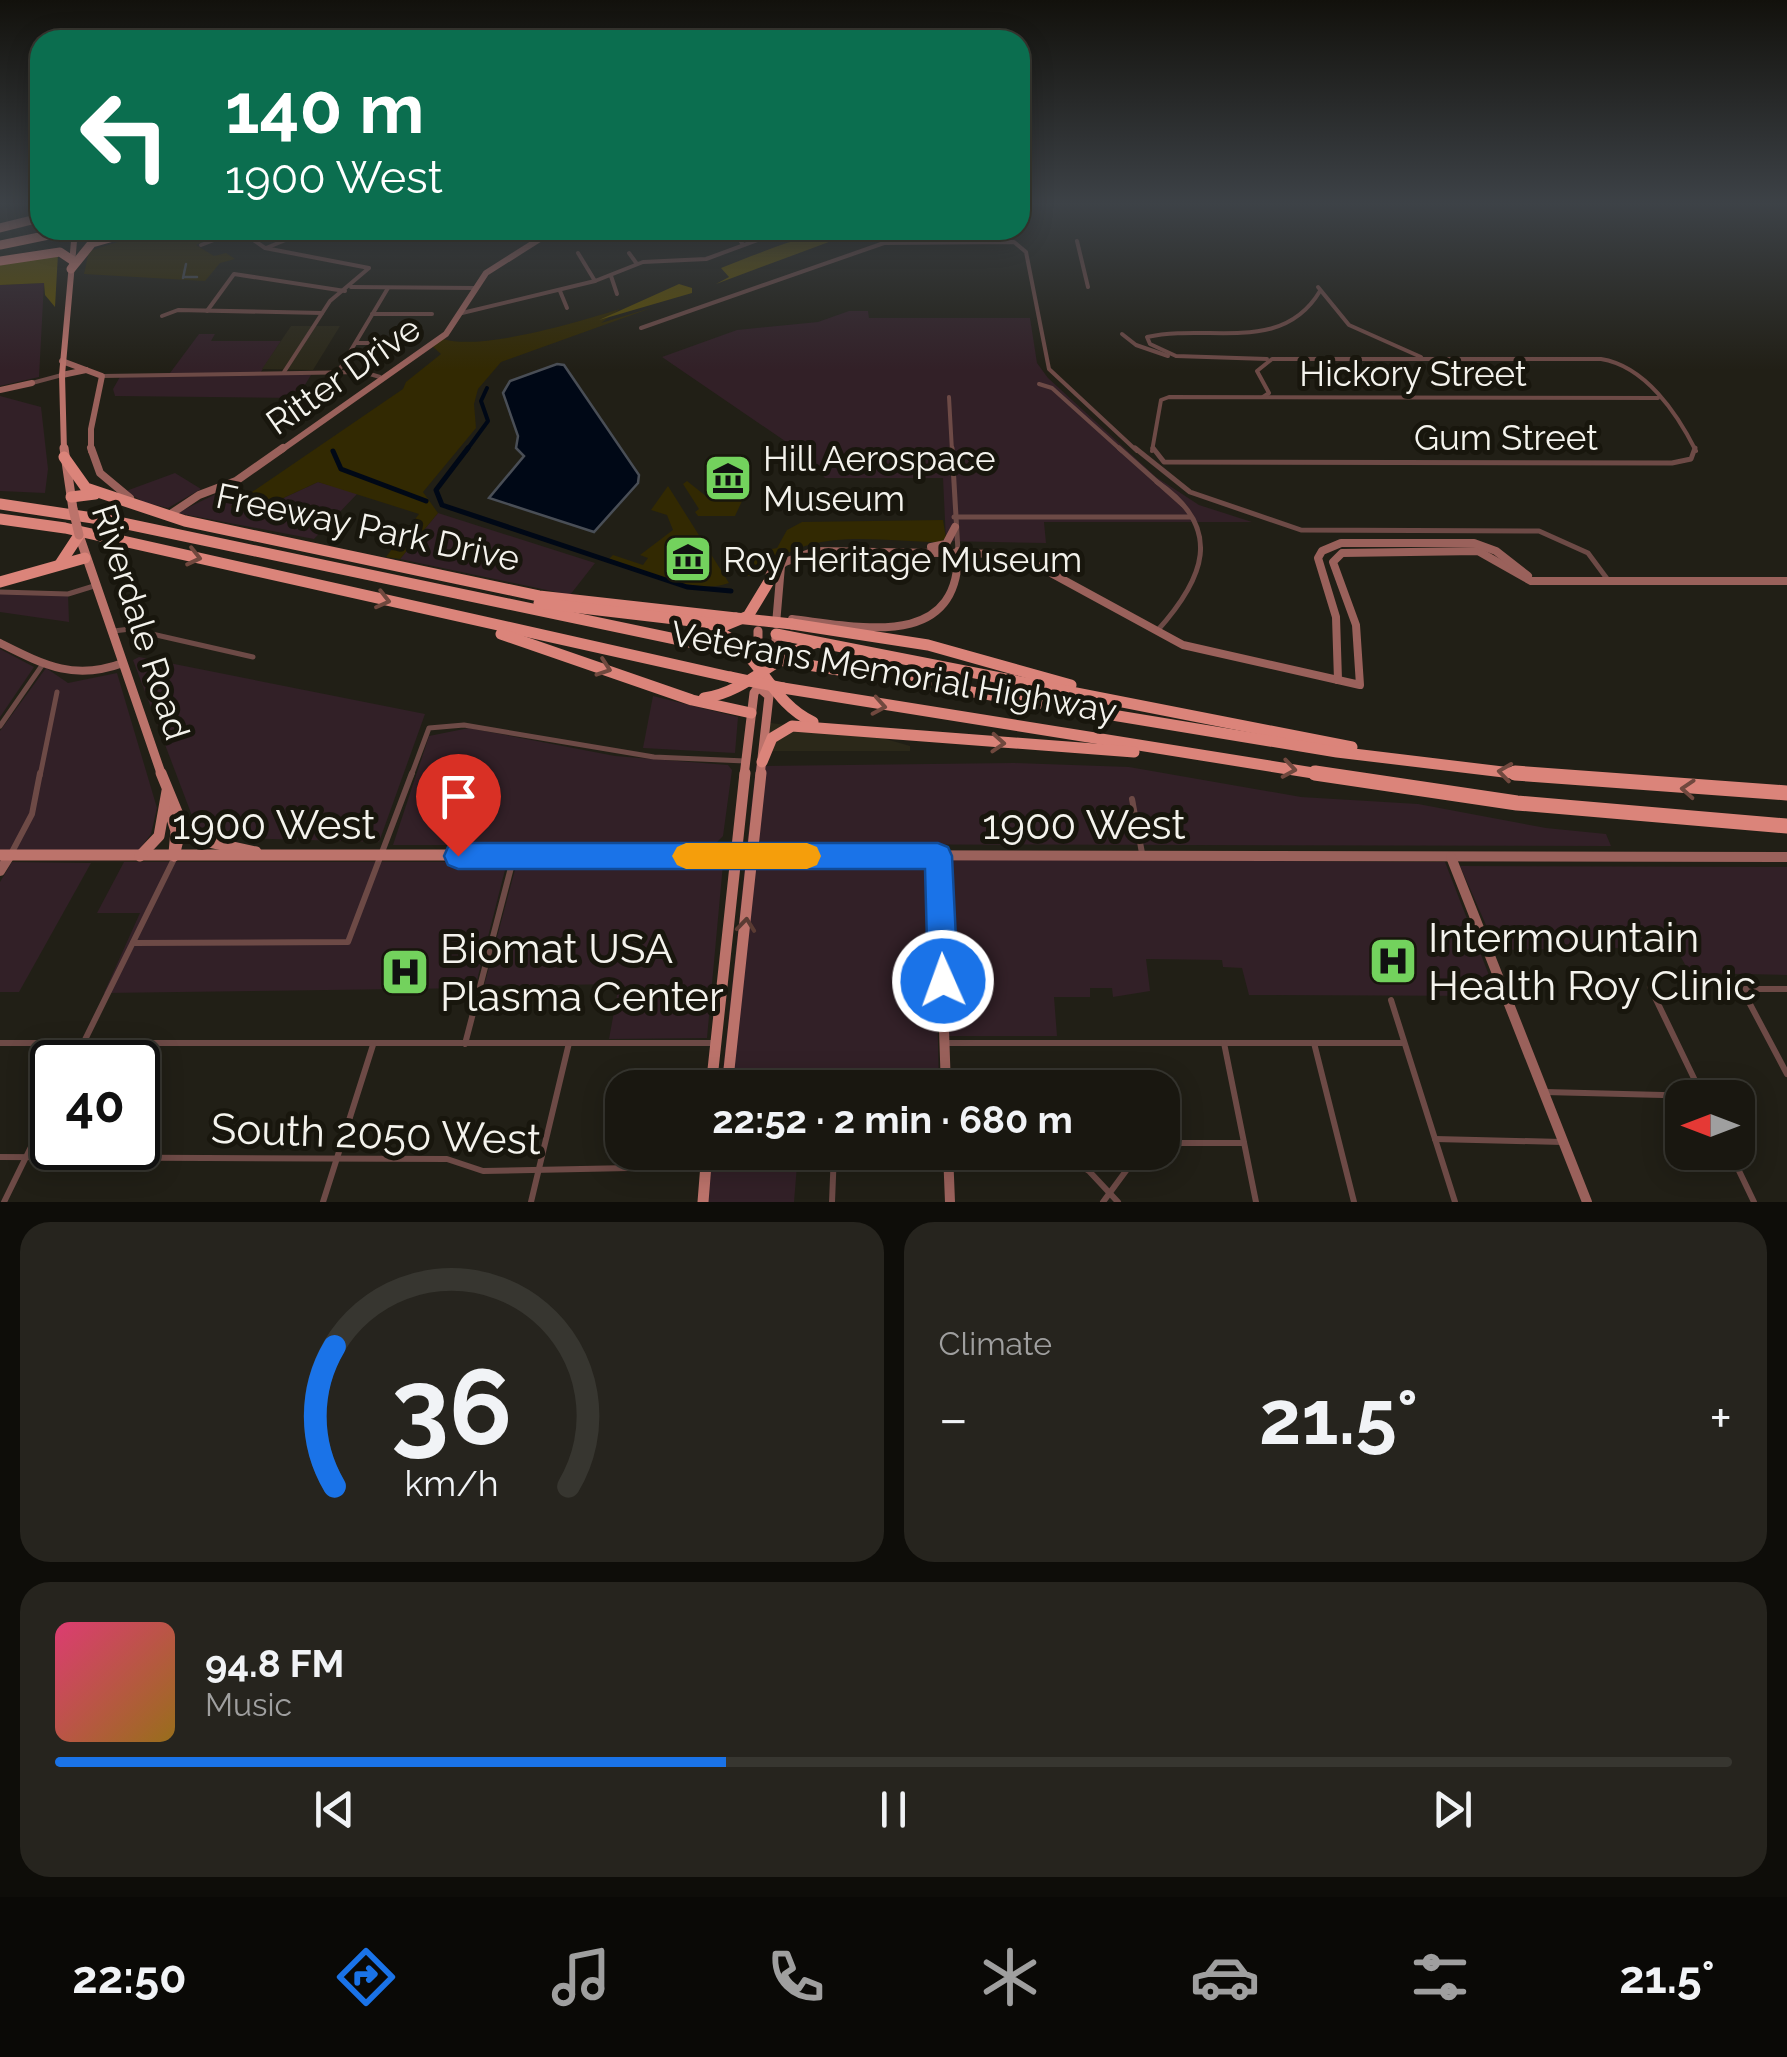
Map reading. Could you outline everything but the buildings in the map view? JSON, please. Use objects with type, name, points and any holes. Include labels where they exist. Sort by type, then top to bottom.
[{"type":"highway","points":[[65,258],[72,265],[78,258]]},
{"type":"highway","points":[[64,457],[83,486],[184,521],[438,578],[540,596],[792,621],[928,645],[1127,703]]},
{"type":"highway","points":[[71,498],[104,495]]},
{"type":"highway","name":"Veterans Memorial Highway","points":[[0,504],[112,521],[737,652],[1138,722],[1589,782],[1787,792]]},
{"type":"highway","points":[[0,521],[65,528]]},
{"type":"highway","points":[[112,521],[204,534],[546,605],[692,624],[736,624],[748,616],[768,583]]},
{"type":"highway","name":"Veterans Memorial Highway","points":[[65,528],[730,677],[1062,742]]},
{"type":"highway","points":[[43,572],[66,560],[79,535]]},
{"type":"highway","points":[[0,582],[85,558]]},
{"type":"highway","points":[[445,615],[686,698],[751,713]]},
{"type":"highway","points":[[692,624],[742,640],[795,712],[831,728]]},
{"type":"highway","points":[[776,634],[1420,760]]},
{"type":"highway","points":[[686,698],[728,694],[785,654],[824,642]]},
{"type":"highway","points":[[762,762],[772,738],[784,728],[1062,742],[1193,754],[1589,812],[1787,826]]},
{"type":"main road","name":"Riverdale Road","points":[[73,258],[62,361],[64,457],[85,558],[166,794],[176,831],[174,856]]},
{"type":"main road","name":"Ritter Drive","points":[[172,513],[187,502],[236,481],[446,334],[486,274],[511,258]]},
{"type":"main road","points":[[62,361],[102,376]]},
{"type":"main road","points":[[62,375],[91,370]]},
{"type":"main road","name":"Freeway Park Drive","points":[[102,376],[90,426],[95,466],[116,491],[172,513],[490,583],[737,615]]},
{"type":"main road","points":[[0,390],[32,383]]},
{"type":"main road","points":[[767,650],[758,645],[758,631],[770,573],[816,551],[946,544],[954,522]]},
{"type":"main road","points":[[1338,680],[1336,617],[1318,558],[1333,545],[1470,543],[1496,550],[1530,576],[1608,580]]},
{"type":"main road","points":[[878,549],[958,551],[1020,558],[1156,632],[1218,655],[1364,686],[1356,626],[1333,562],[1339,554],[1474,550],[1490,554],[1528,580],[1787,581]]},
{"type":"main road","points":[[792,621],[891,627],[919,621],[945,604],[955,591],[958,551]]},
{"type":"main road","points":[[767,650],[776,646],[781,566]]},
{"type":"main road","points":[[0,643],[74,676],[96,674],[123,663]]},
{"type":"main road","points":[[761,689],[767,650]]},
{"type":"main road","points":[[713,1070],[751,713],[754,693],[761,689]]},
{"type":"main road","points":[[729,1070],[770,696],[761,689]]},
{"type":"main road","name":"Riverdale Road","points":[[166,794],[172,793],[182,818]]},
{"type":"main road","points":[[140,856],[158,836],[166,794]]},
{"type":"main road","points":[[174,856],[182,842],[182,818]]},
{"type":"main road","points":[[182,818],[200,840],[274,856]]},
{"type":"main road","points":[[0,871],[5,855]]},
{"type":"main road","name":"1900 West","points":[[5,855],[1787,857]]},
{"type":"main road","points":[[938,856],[946,1070]]},
{"type":"main road","points":[[1451,857],[1587,1202]]},
{"type":"main road","points":[[703,1202],[708,1170]]},
{"type":"main road","points":[[949,1170],[950,1202]]},
{"type":"street","points":[[284,372],[322,314],[369,268],[317,258]]},
{"type":"street","points":[[581,258],[595,281]]},
{"type":"street","points":[[633,258],[637,264]]},
{"type":"street","points":[[462,313],[595,281],[637,264],[705,258]]},
{"type":"street","points":[[641,328],[834,258]]},
{"type":"street","points":[[1027,258],[1043,357],[1050,372],[1159,470],[1190,492],[1300,530],[1542,532],[1588,553],[1608,580]]},
{"type":"street","points":[[1081,258],[1088,287]]},
{"type":"street","points":[[207,310],[234,274],[344,290]]},
{"type":"street","points":[[611,276],[616,281],[617,294]]},
{"type":"street","points":[[351,287],[475,288]]},
{"type":"street","points":[[338,372],[388,288]]},
{"type":"street","points":[[1176,356],[1150,344],[1147,337],[1169,332],[1246,332],[1286,326],[1306,315],[1319,289],[1332,313],[1352,329],[1424,358]]},
{"type":"street","points":[[560,290],[568,308]]},
{"type":"street","points":[[162,316],[178,310],[322,314]]},
{"type":"street","points":[[372,314],[432,314]]},
{"type":"street","name":"Gum Street","points":[[1122,334],[1154,354],[1176,356],[1270,360],[1592,358],[1637,373],[1696,452],[1692,459],[1672,463],[1164,462]]},
{"type":"street","points":[[356,342],[410,342]]},
{"type":"street","points":[[1263,397],[1269,393],[1258,370],[1270,360]]},
{"type":"street","points":[[102,376],[338,372],[380,377]]},
{"type":"street","points":[[32,383],[62,375]]},
{"type":"street","points":[[1038,384],[1053,388],[1191,517],[1200,554],[1198,576],[1156,632]]},
{"type":"street","points":[[949,397],[958,551]]},
{"type":"street","name":"Hickory Street","points":[[1164,462],[1152,452],[1161,400],[1168,397],[1658,398]]},
{"type":"street","points":[[954,522],[1191,517]]},
{"type":"street","points":[[0,592],[68,594],[94,586]]},
{"type":"street","points":[[112,631],[130,629],[253,657]]},
{"type":"street","points":[[0,726],[43,664]]},
{"type":"street","points":[[5,855],[32,814],[57,692]]},
{"type":"street","points":[[133,943],[348,942],[424,732],[464,726],[654,757],[746,761]]},
{"type":"street","points":[[1132,799],[1142,856]]},
{"type":"street","points":[[85,1040],[174,856]]},
{"type":"street","points":[[465,1044],[514,856]]},
{"type":"street","points":[[1650,987],[1694,1080]]},
{"type":"street","points":[[1787,989],[1742,989],[1787,1074]]},
{"type":"street","points":[[1391,1000],[1455,1202]]},
{"type":"street","points":[[160,1043],[716,1042]]},
{"type":"street","points":[[0,1043],[30,1043]]},
{"type":"street","points":[[945,1043],[1404,1043]]},
{"type":"street","points":[[1224,1043],[1256,1202]]},
{"type":"street","points":[[1314,1043],[1354,1202]]},
{"type":"street","points":[[531,1202],[569,1044]]},
{"type":"street","points":[[323,1202],[373,1045]]},
{"type":"street","points":[[1774,1050],[1787,1050]]},
{"type":"street","points":[[1544,1092],[1665,1096]]},
{"type":"street","points":[[1434,1138],[1564,1142]]},
{"type":"street","points":[[1180,1147],[1244,1143]]},
{"type":"street","points":[[4,1202],[30,1150]]},
{"type":"street","name":"South 2050 West","points":[[0,1157],[447,1159],[483,1171],[605,1169]]},
{"type":"street","points":[[832,1202],[833,1170]]},
{"type":"street","points":[[1087,1170],[1118,1202]]},
{"type":"street","points":[[1102,1202],[1126,1170]]},
{"type":"street","points":[[1739,1170],[1754,1202]]},
{"type":"shaded area","points":[[58,258],[55,307],[45,295],[44,283],[0,285],[0,264]]},
{"type":"shaded area","points":[[87,258],[235,259],[220,263],[205,281],[84,274]]},
{"type":"shaded area","points":[[746,258],[786,258],[716,284],[729,277],[721,268]]},
{"type":"shaded area","points":[[44,283],[39,377],[0,386],[0,285]]},
{"type":"shaded area","points":[[679,284],[692,288],[692,293],[599,320]]},
{"type":"shaded area","points":[[654,307],[501,362],[478,389],[474,404],[476,428],[423,492],[438,513],[400,559],[386,557],[419,514],[318,482],[253,512],[230,507],[403,389],[406,382],[441,354],[432,346],[443,339],[460,342],[505,338],[620,309],[601,323]]},
{"type":"shaded area","points":[[849,311],[868,311],[869,318],[1030,318],[1037,363],[1048,378],[1156,477],[1199,505],[1252,522],[1044,522],[1046,543],[946,541],[943,478],[825,478],[804,454],[662,357],[737,330],[818,322]]},
{"type":"shaded area","points":[[291,326],[340,326],[313,370],[262,369]]},
{"type":"shaded area","points":[[199,334],[215,334],[211,341],[281,341],[259,375],[311,375],[297,398],[115,396],[113,389],[121,375],[170,373]]},
{"type":"shaded area","points":[[564,365],[639,475],[638,483],[594,532],[489,498],[524,456],[516,448],[518,436],[503,393],[510,381]]},
{"type":"shaded area","points":[[0,396],[41,407],[48,469],[45,493],[0,491]]},
{"type":"shaded area","points":[[175,473],[201,489],[168,508],[143,502],[126,491]]},
{"type":"shaded area","points":[[687,481],[712,501],[727,491],[742,501],[735,516],[698,516],[695,512],[699,509],[683,484]]},
{"type":"shaded area","points":[[318,482],[358,493],[314,539],[177,513],[222,491],[239,497],[231,506],[253,512]]},
{"type":"shaded area","points":[[668,486],[729,583],[685,584],[609,559],[613,555],[643,565],[648,558],[640,555],[673,530],[667,515],[651,510]]},
{"type":"shaded area","points":[[438,513],[595,563],[570,595],[400,559]]},
{"type":"shaded area","points":[[943,520],[946,538],[940,542],[819,542],[776,560],[758,576],[745,576],[757,552],[777,548],[787,530],[802,522]]},
{"type":"shaded area","points":[[0,592],[68,594],[69,622],[0,612]]},
{"type":"shaded area","points":[[0,649],[34,667],[0,717]]},
{"type":"shaded area","points":[[139,657],[425,714],[379,842],[205,837],[197,829],[133,660]]},
{"type":"shaded area","points":[[46,668],[68,683],[117,673],[157,808],[151,834],[139,850],[0,850],[0,731]]},
{"type":"shaded area","points":[[653,696],[738,717],[735,753],[643,748]]},
{"type":"shaded area","points":[[763,722],[879,737],[910,746],[910,751],[759,751]]},
{"type":"shaded area","points":[[469,728],[615,756],[728,765],[732,770],[723,836],[716,843],[660,845],[393,845],[429,736]]},
{"type":"shaded area","points":[[1014,763],[1129,767],[1301,797],[1418,804],[1546,828],[1606,834],[1611,846],[747,844],[756,766]]},
{"type":"shaded area","points":[[942,859],[1445,862],[1497,996],[1249,995],[1242,968],[1223,967],[1222,960],[1146,959],[1150,991],[1113,997],[1112,988],[1090,988],[1090,997],[1054,997],[1057,1036],[948,1036]]},
{"type":"shaded area","points":[[12,862],[91,863],[19,992],[0,992],[0,882]]},
{"type":"shaded area","points":[[124,862],[507,862],[475,988],[104,993],[140,913],[97,913]]},
{"type":"shaded area","points":[[517,862],[723,864],[707,1038],[609,1039],[619,984],[484,986]]},
{"type":"shaded area","points":[[745,866],[934,866],[939,1070],[723,1070]]},
{"type":"shaded area","points":[[1460,866],[1787,867],[1787,975],[1690,973],[1675,947],[1497,950]]},
{"type":"shaded area","points":[[711,1170],[797,1170],[794,1202],[707,1202]]},
{"type":"waterway","points":[[183,278],[186,264]]},
{"type":"waterway","points":[[184,277],[197,277]]},
{"type":"waterway","points":[[466,451],[488,421],[481,401],[487,388]]},
{"type":"waterway","points":[[468,448],[436,490],[442,505],[687,587],[731,591]]},
{"type":"waterway","points":[[333,451],[341,469],[426,501]]},
{"type":"slow traffic","points":[[686,856],[807,856]]},
{"type":"place","name":"Hill Aerospace Museum","points":[[728,478]]},
{"type":"place","name":"Roy Heritage Museum","points":[[688,559]]},
{"type":"place","name":"Intermountain Health Roy Clinic","points":[[1393,961]]},
{"type":"place","name":"Biomat USA Plasma Center","points":[[405,972]]},
{"type":"route","points":[[458,856],[938,856],[943,981]]}]
